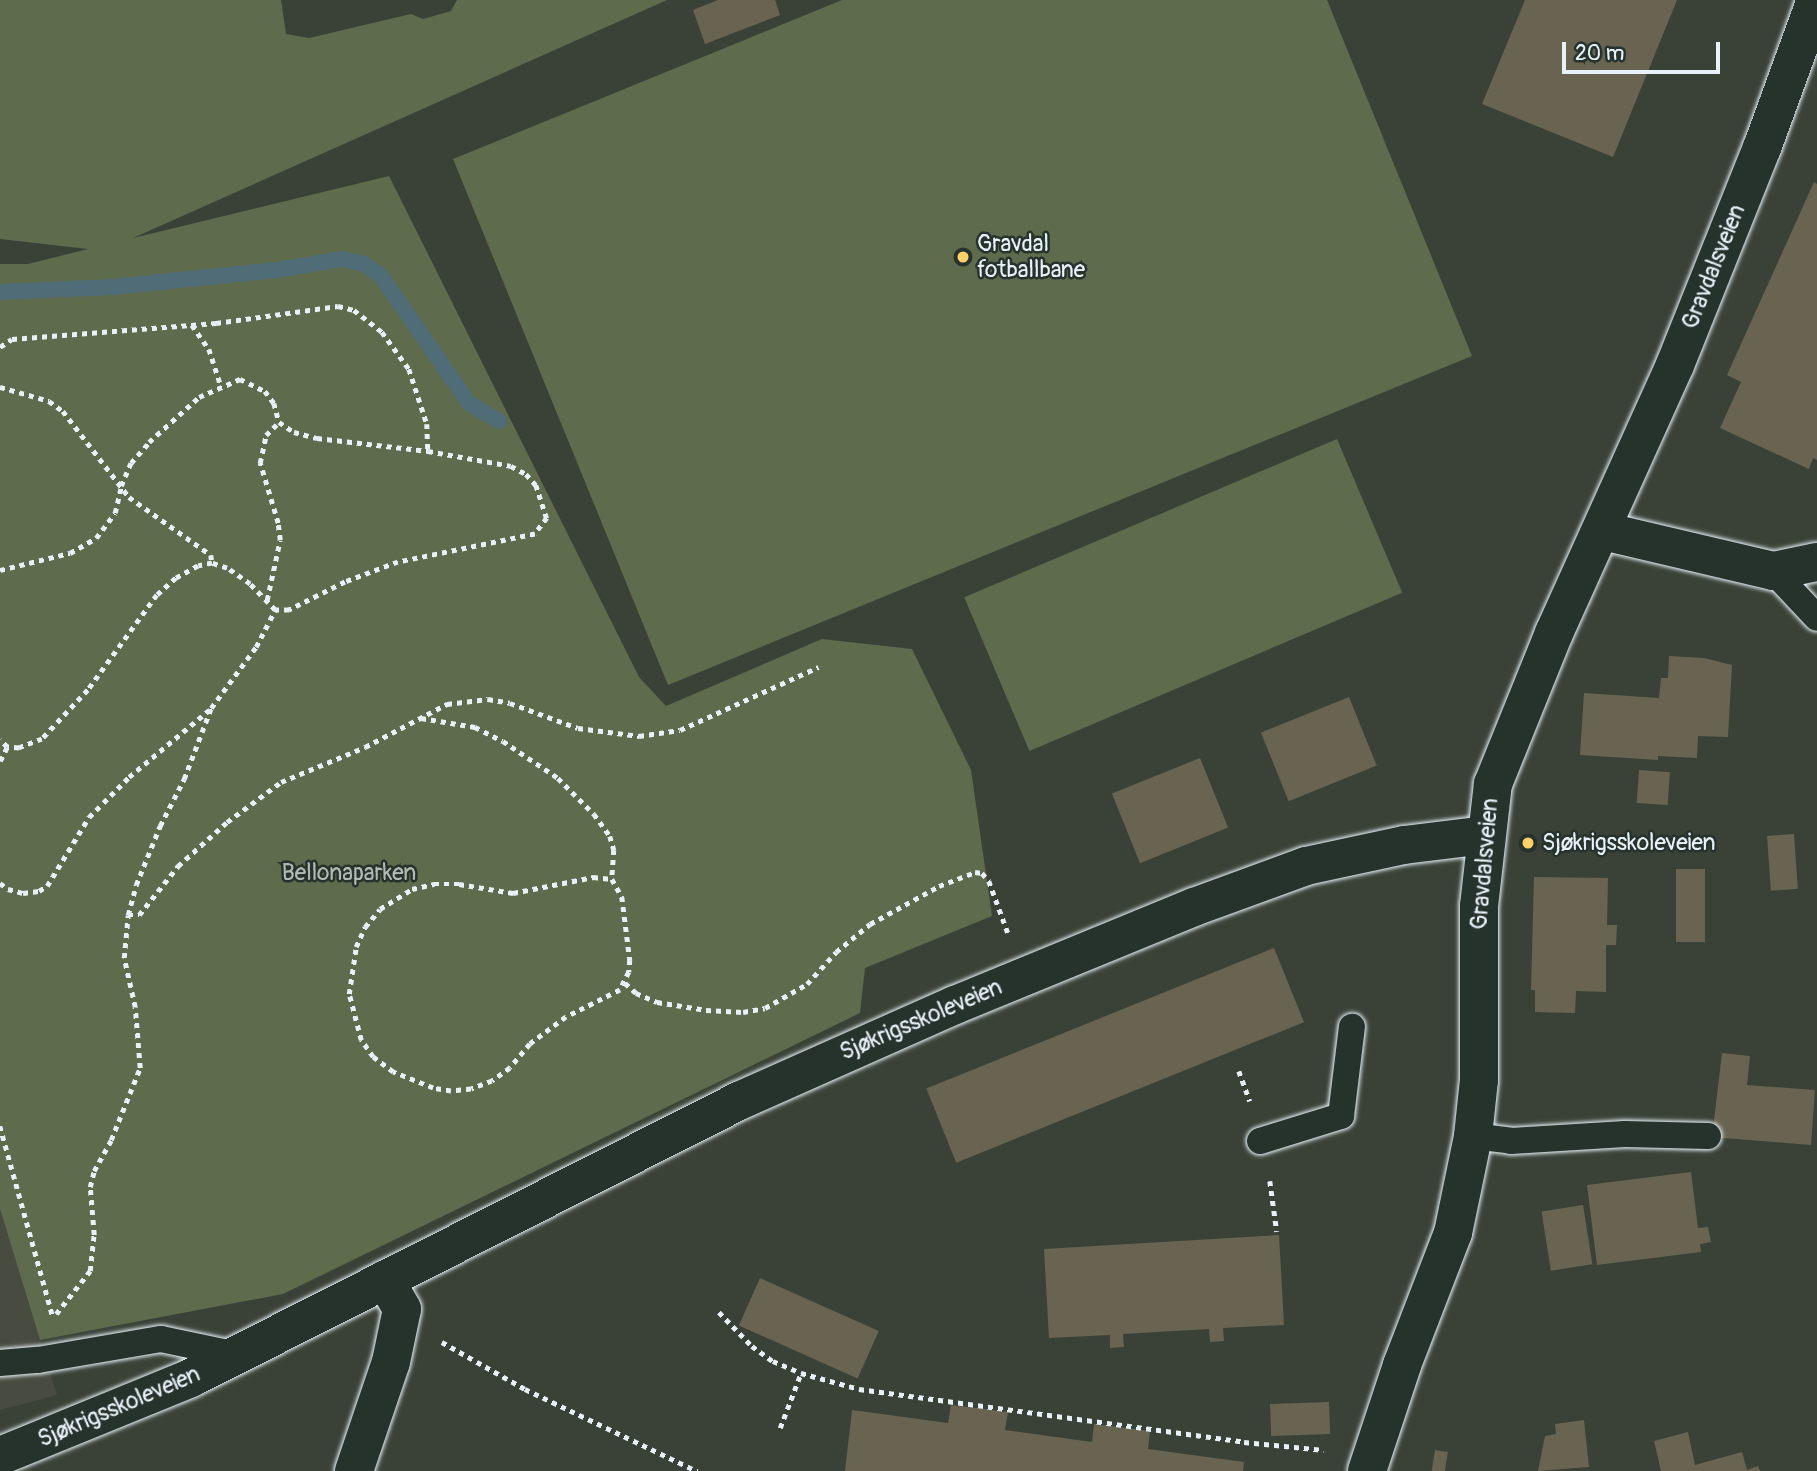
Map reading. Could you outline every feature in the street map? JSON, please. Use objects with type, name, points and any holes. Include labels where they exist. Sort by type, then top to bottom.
[{"type":"street","name":"Gravdalsveien","points":[[1370,1459],[1453,1233],[1472,1136],[1479,1080],[1479,906],[1485,835],[1493,784],[1515,727],[1675,365],[1762,148],[1816,0]]},
{"type":"street","points":[[1602,531],[1773,571],[1817,562]]},
{"type":"street","name":"Sjøkrigsskoleveien","points":[[0,1456],[115,1411],[237,1354],[394,1295],[739,1101],[1024,976],[1194,907],[1306,866],[1404,845],[1485,835]]},
{"type":"street","points":[[354,1471],[391,1362],[394,1295]]},
{"type":"lane","points":[[1773,571],[1817,618]]},
{"type":"lane","points":[[1261,1141],[1341,1116],[1352,1027]]},
{"type":"lane","points":[[1472,1136],[1511,1140],[1625,1135],[1708,1136]]},
{"type":"lane","name":"Sjøkrigsskoleveien","points":[[0,1363],[161,1339],[237,1354]]},
{"type":"path","points":[[0,347],[12,339],[191,324],[324,306],[354,310],[382,332],[409,369],[427,424],[428,451]]},
{"type":"path","points":[[191,324],[209,348],[221,385]]},
{"type":"path","points":[[0,570],[70,553],[96,538],[115,513],[121,486],[131,463],[149,442],[184,408],[221,385],[240,379],[253,383],[274,403],[279,422],[295,432],[317,438],[428,451],[511,466],[526,474],[544,502],[547,518],[543,527],[535,534],[519,539],[456,548],[398,562],[345,582],[289,610],[275,610],[227,568],[212,564],[198,566],[176,578],[156,595],[88,690],[42,739],[19,748],[7,747],[0,740]]},
{"type":"path","points":[[0,387],[49,401],[63,411],[129,497],[211,555],[212,564]]},
{"type":"path","points":[[267,601],[280,540],[278,523],[260,463],[266,435],[279,422]]},
{"type":"path","points":[[0,883],[8,889],[23,892],[39,891],[47,886],[89,817],[129,777],[211,708],[256,647],[275,610]]},
{"type":"path","points":[[128,915],[139,915],[178,866],[227,822],[281,782],[365,747],[447,704],[488,699],[510,703],[598,732],[639,736],[661,734],[714,716],[818,667]]},
{"type":"path","points":[[53,1317],[90,1271],[94,1244],[90,1187],[94,1171],[111,1140],[140,1068],[135,1007],[124,958],[128,915],[136,885],[160,826],[184,779],[211,708]]},
{"type":"path","points":[[420,718],[475,727],[503,741],[558,778],[594,814],[610,836],[614,850],[612,880],[622,897],[630,960],[625,983],[620,990],[566,1017],[543,1033],[521,1058],[492,1081],[471,1089],[451,1091],[393,1072],[373,1057],[361,1040],[349,994],[356,947],[365,928],[380,909],[412,889],[458,884],[513,893],[593,877],[612,880]]},
{"type":"path","points":[[0,761],[7,747]]},
{"type":"path","points":[[625,983],[636,993],[657,1002],[706,1010],[743,1012],[765,1008],[807,984],[836,952],[870,924],[928,891],[975,872],[982,873],[989,881],[1024,976]]},
{"type":"path","points":[[1239,1071],[1248,1096]]},
{"type":"path","points":[[0,1126],[64,1355]]},
{"type":"path","points":[[394,1295],[420,1329],[525,1389],[697,1471]]},
{"type":"path","points":[[719,1312],[752,1346],[773,1361],[801,1373],[859,1389],[1244,1442],[1332,1450],[1370,1459]]},
{"type":"path","points":[[780,1428],[801,1373]]},
{"type":"shaded area","points":[[0,1209],[57,1395],[0,1410]]},
{"type":"green space","name":"Bellonaparken","points":[[0,0],[281,0],[286,34],[309,38],[411,14],[423,19],[451,11],[457,0],[667,0],[133,238],[389,176],[639,677],[666,706],[822,639],[912,649],[971,770],[992,916],[865,968],[860,1013],[283,1294],[40,1340],[0,1209],[0,264],[28,264],[88,249],[0,239]]},
{"type":"green space","name":"Gravdal fotballbane","points":[[842,0],[1327,0],[1472,356],[668,685],[453,159]]},
{"type":"green space","points":[[1337,439],[1402,593],[1029,751],[964,597]]},
{"type":"building","points":[[718,0],[775,0],[780,15],[705,44],[693,10]]},
{"type":"building","points":[[1525,0],[1677,0],[1613,157],[1482,104]]},
{"type":"building","points":[[1814,182],[1817,184],[1817,460],[1813,458],[1809,469],[1720,428],[1741,382],[1727,375]]},
{"type":"building","points":[[1669,656],[1704,658],[1732,665],[1728,737],[1698,736],[1697,758],[1658,756],[1658,760],[1580,755],[1584,693],[1659,698],[1661,678],[1668,678]]},
{"type":"building","points":[[1349,697],[1377,766],[1289,801],[1261,733]]},
{"type":"building","points":[[1200,758],[1228,828],[1140,863],[1112,794]]},
{"type":"building","points":[[1639,770],[1670,772],[1668,805],[1637,803]]},
{"type":"building","points":[[1794,834],[1798,889],[1771,891],[1767,836]]},
{"type":"building","points":[[1676,869],[1705,869],[1705,942],[1676,942]]},
{"type":"building","points":[[1534,877],[1608,878],[1607,925],[1617,925],[1616,945],[1606,945],[1606,992],[1576,991],[1575,1013],[1535,1012],[1535,990],[1531,990]]},
{"type":"building","points":[[1274,948],[1304,1022],[956,1163],[926,1088]]},
{"type":"building","points":[[1722,1053],[1750,1056],[1747,1085],[1815,1090],[1811,1145],[1712,1137]]},
{"type":"building","points":[[1691,1172],[1698,1228],[1708,1227],[1711,1242],[1700,1244],[1701,1252],[1597,1265],[1587,1185]]},
{"type":"building","points":[[1583,1205],[1592,1264],[1551,1271],[1542,1212]]},
{"type":"building","points":[[1279,1235],[1284,1325],[1223,1328],[1224,1341],[1210,1342],[1209,1329],[1123,1334],[1124,1347],[1110,1348],[1110,1335],[1049,1338],[1044,1249]]},
{"type":"building","points":[[760,1278],[879,1331],[858,1378],[739,1326]]},
{"type":"building","points":[[1329,1402],[1330,1434],[1271,1436],[1270,1404]]},
{"type":"building","points":[[951,1405],[1008,1412],[1005,1430],[1092,1442],[1094,1424],[1150,1431],[1148,1449],[1244,1462],[1243,1471],[845,1471],[852,1410],[948,1423]]},
{"type":"building","points":[[1584,1420],[1589,1467],[1538,1471],[1545,1436],[1556,1434],[1555,1424]]},
{"type":"building","points":[[1688,1432],[1695,1465],[1742,1452],[1747,1470],[1758,1466],[1760,1471],[1661,1471],[1654,1441]]},
{"type":"building","points":[[1435,1450],[1448,1452],[1445,1471],[1432,1471]]},
{"type":"waterway","points":[[0,292],[112,287],[277,270],[343,259],[364,264],[381,276],[469,403],[499,421]]},
{"type":"place","name":"Gravdal fotballbane","points":[[963,257]]},
{"type":"place","name":"Sjøkrigsskoleveien","points":[[1528,843]]}]
